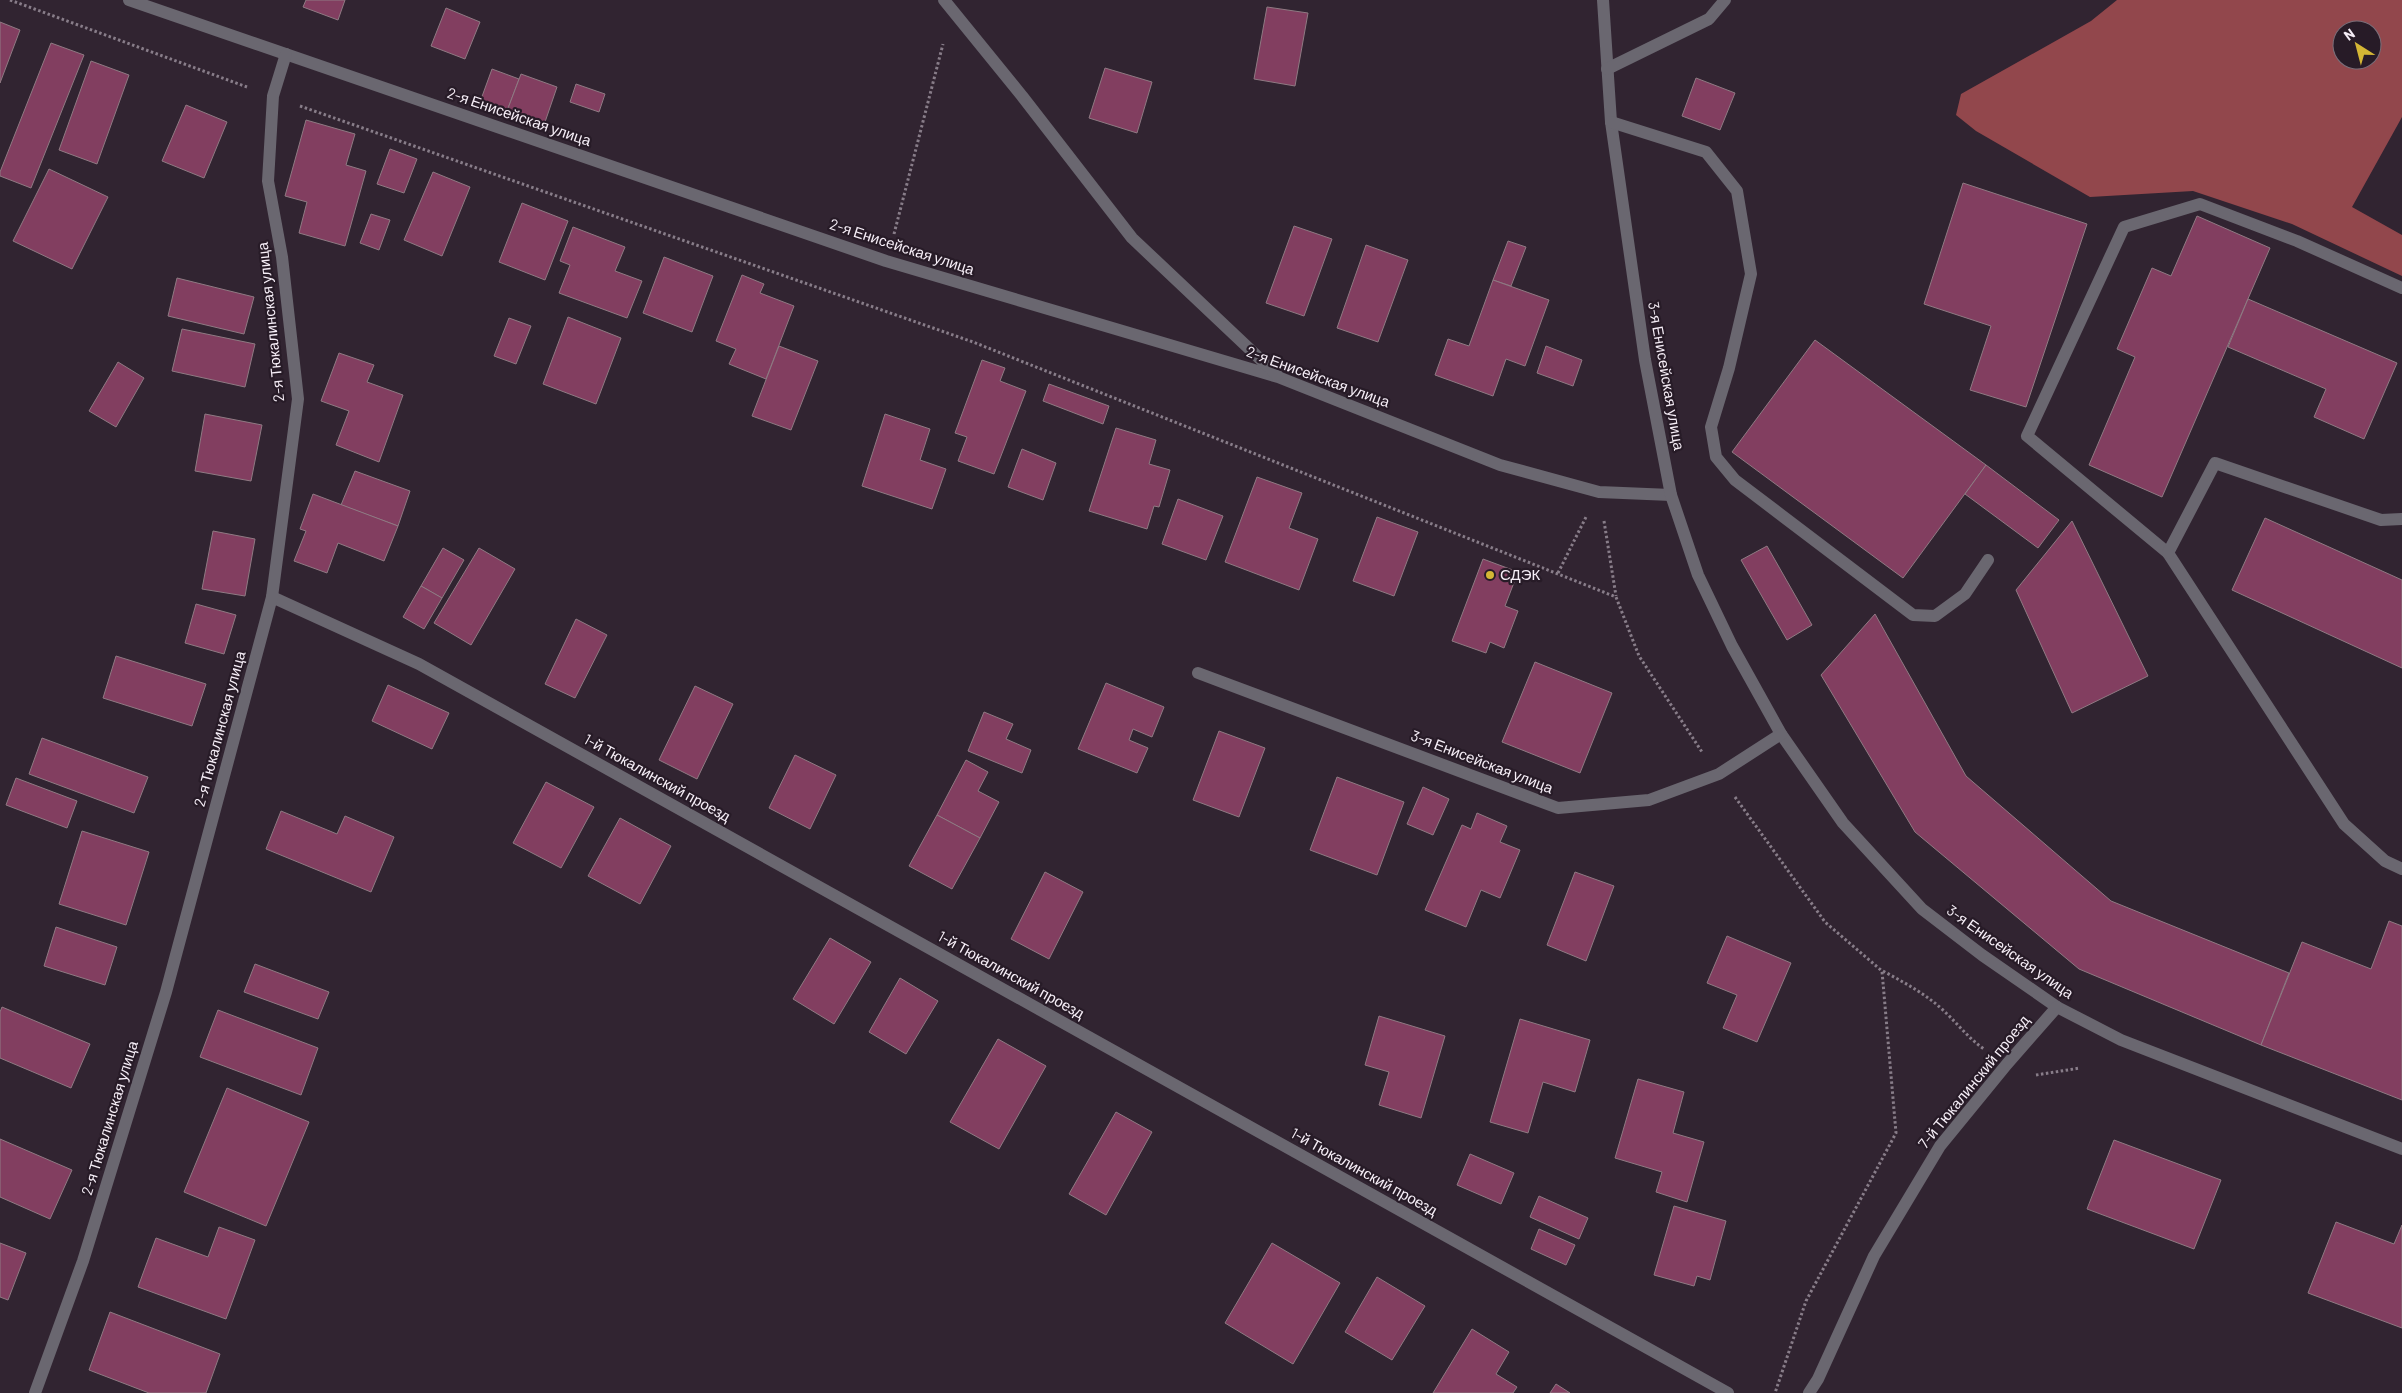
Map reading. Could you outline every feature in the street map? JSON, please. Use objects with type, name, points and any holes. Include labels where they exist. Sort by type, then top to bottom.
[{"type":"street","name":"2-я Енисейская улица","points":[[129,0],[886,261],[1278,377],[1500,465],[1599,492],[1671,495]]},
{"type":"street","name":"3-я Енисейская улица","points":[[1603,0],[1611,122],[1645,360],[1671,495],[1698,575],[1732,646],[1781,734],[1843,823],[1922,909],[1982,955],[2057,1007],[2121,1040],[2402,1149]]},
{"type":"street","points":[[1607,69],[1710,19],[1725,0]]},
{"type":"street","points":[[948,4],[1132,238],[1278,377]]},
{"type":"street","name":"2-я Тюкалинская улица","points":[[35,1393],[83,1262],[163,1001],[272,597],[298,399],[282,257],[268,181],[273,96],[286,54]]},
{"type":"street","points":[[1611,122],[1706,152],[1737,192],[1751,274],[1729,368],[1711,427],[1716,456],[1735,480],[1913,616],[1935,616],[1965,594],[1988,560]]},
{"type":"street","points":[[2402,288],[2297,241],[2200,204],[2124,227],[2027,436],[2168,553],[2344,824],[2385,861],[2402,869]]},
{"type":"street","points":[[2168,553],[2215,463],[2381,520],[2402,519]]},
{"type":"street","name":"1-й Тюкалинский проезд","points":[[272,597],[419,664],[1728,1393]]},
{"type":"street","name":"3-я Енисейская улица","points":[[1198,673],[1558,808],[1649,800],[1719,774],[1781,734]]},
{"type":"street","name":"7-й Тюкалинский проезд","points":[[1809,1393],[1818,1379],[1874,1256],[1940,1146],[2007,1064],[2057,1007]]},
{"type":"path","points":[[10,0],[273,96],[973,342],[1616,597]]},
{"type":"path","points":[[886,261],[948,4]]},
{"type":"path","points":[[1558,573],[1599,492]]},
{"type":"path","points":[[1599,492],[1616,597],[1639,656],[1686,729],[1824,922],[1882,971],[1920,991],[1945,1012],[1970,1040],[2007,1064],[2038,1076],[2080,1068]]},
{"type":"path","points":[[1774,1393],[1806,1301],[1896,1134],[1882,971]]},
{"type":"shaded area","points":[[2117,0],[2402,0],[2402,117],[2352,207],[2402,235],[2402,276],[2292,224],[2193,191],[2090,197],[1976,131],[1956,115],[1961,94],[2091,21]]},
{"type":"building","points":[[306,0],[345,0],[338,20],[303,7]]},
{"type":"building","points":[[1267,7],[1308,13],[1295,86],[1254,79]]},
{"type":"building","points":[[446,8],[480,22],[465,59],[431,46]]},
{"type":"building","points":[[0,22],[20,30],[0,83]]},
{"type":"building","points":[[51,43],[84,55],[31,188],[0,176],[0,172]]},
{"type":"building","points":[[91,61],[129,75],[97,164],[59,150]]},
{"type":"building","points":[[1105,68],[1152,82],[1137,133],[1089,118]]},
{"type":"building","points":[[492,69],[519,79],[507,111],[480,102]]},
{"type":"building","points":[[521,74],[557,87],[544,125],[507,111]]},
{"type":"building","points":[[1696,78],[1735,93],[1720,130],[1682,116]]},
{"type":"building","points":[[576,84],[605,94],[599,112],[570,102]]},
{"type":"building","points":[[186,105],[227,122],[204,178],[162,161]]},
{"type":"building","points":[[306,120],[355,134],[346,165],[366,171],[345,246],[299,233],[307,202],[285,196]]},
{"type":"building","points":[[390,149],[417,159],[404,193],[377,184]]},
{"type":"building","points":[[49,169],[108,197],[72,269],[13,241]]},
{"type":"building","points":[[433,172],[470,187],[442,256],[404,240]]},
{"type":"building","points":[[1963,183],[2087,224],[2026,407],[1970,390],[1991,326],[1924,304]]},
{"type":"building","points":[[522,203],[568,221],[545,280],[499,262]]},
{"type":"building","points":[[371,214],[390,220],[379,250],[360,243]]},
{"type":"building","points":[[2197,216],[2270,248],[2162,497],[2089,465],[2135,357],[2117,349],[2152,268],[2171,276]]},
{"type":"building","points":[[1294,226],[1332,239],[1304,316],[1266,303]]},
{"type":"building","points":[[573,227],[625,247],[615,271],[642,281],[627,318],[559,293],[570,265],[560,261]]},
{"type":"building","points":[[1508,241],[1526,247],[1511,286],[1493,280]]},
{"type":"building","points":[[1366,245],[1408,260],[1378,342],[1337,328]]},
{"type":"building","points":[[664,257],[713,276],[692,332],[643,313]]},
{"type":"building","points":[[742,275],[764,284],[760,293],[794,306],[766,379],[729,364],[736,349],[716,341]]},
{"type":"building","points":[[177,278],[254,297],[244,334],[168,316]]},
{"type":"building","points":[[1493,280],[1549,300],[1525,366],[1506,359],[1493,396],[1435,375],[1448,339],[1469,346]]},
{"type":"building","points":[[2248,299],[2397,363],[2364,439],[2314,417],[2326,389],[2228,347]]},
{"type":"building","points":[[568,317],[621,338],[596,404],[543,384]]},
{"type":"building","points":[[509,318],[531,326],[516,364],[494,356]]},
{"type":"building","points":[[182,329],[255,344],[245,387],[172,371]]},
{"type":"building","points":[[1815,340],[1986,465],[1903,578],[1732,452]]},
{"type":"building","points":[[779,346],[818,361],[791,430],[752,416]]},
{"type":"building","points":[[1546,346],[1582,360],[1573,386],[1537,373]]},
{"type":"building","points":[[339,353],[374,365],[367,382],[403,395],[379,462],[336,445],[349,411],[321,401]]},
{"type":"building","points":[[982,360],[1005,368],[1000,381],[1026,391],[994,474],[958,461],[967,437],[955,433]]},
{"type":"building","points":[[118,362],[144,378],[116,427],[89,411]]},
{"type":"building","points":[[1049,384],[1109,406],[1103,424],[1043,401]]},
{"type":"building","points":[[205,414],[262,425],[251,481],[195,471]]},
{"type":"building","points":[[885,414],[930,429],[920,460],[946,469],[932,509],[862,486]]},
{"type":"building","points":[[1116,428],[1156,440],[1149,464],[1170,470],[1159,507],[1154,506],[1147,529],[1089,511]]},
{"type":"building","points":[[1022,449],[1056,463],[1043,500],[1008,487]]},
{"type":"building","points":[[1986,465],[2059,520],[2038,548],[1965,494]]},
{"type":"building","points":[[355,471],[410,491],[398,526],[341,505]]},
{"type":"building","points":[[1257,477],[1302,493],[1289,528],[1318,539],[1299,590],[1225,562]]},
{"type":"building","points":[[313,494],[398,526],[384,561],[338,543],[327,573],[294,561],[306,531],[300,529]]},
{"type":"building","points":[[1178,499],[1223,516],[1206,560],[1162,544]]},
{"type":"building","points":[[1377,517],[1418,532],[1394,596],[1353,581]]},
{"type":"building","points":[[2265,518],[2402,580],[2402,668],[2232,590]]},
{"type":"building","points":[[2072,521],[2148,676],[2072,713],[2016,590]]},
{"type":"building","points":[[213,531],[255,539],[245,596],[202,589]]},
{"type":"building","points":[[1767,546],[1812,625],[1787,640],[1741,560]]},
{"type":"building","points":[[443,548],[464,560],[442,598],[421,586]]},
{"type":"building","points":[[479,548],[515,569],[471,645],[434,623]]},
{"type":"building","points":[[1483,559],[1518,572],[1505,606],[1518,611],[1504,648],[1490,642],[1486,653],[1452,641]]},
{"type":"building","points":[[421,586],[442,598],[424,629],[403,617]]},
{"type":"building","points":[[196,604],[236,615],[224,654],[185,643]]},
{"type":"building","points":[[1875,614],[1966,776],[2111,901],[2289,973],[2261,1045],[2079,969],[1915,832],[1821,675]]},
{"type":"building","points":[[576,619],[607,635],[575,698],[545,684]]},
{"type":"building","points":[[116,656],[206,684],[192,726],[103,698]]},
{"type":"building","points":[[1535,662],[1612,693],[1580,773],[1502,742]]},
{"type":"building","points":[[1106,683],[1164,707],[1152,737],[1133,729],[1129,740],[1148,748],[1137,773],[1078,749]]},
{"type":"building","points":[[388,685],[449,713],[432,749],[372,721]]},
{"type":"building","points":[[695,686],[733,704],[697,779],[659,760]]},
{"type":"building","points":[[984,712],[1013,724],[1006,739],[1031,750],[1022,773],[968,751]]},
{"type":"building","points":[[1219,731],[1265,748],[1239,817],[1193,800]]},
{"type":"building","points":[[42,738],[148,777],[134,813],[29,774]]},
{"type":"building","points":[[795,755],[836,775],[810,829],[769,808]]},
{"type":"building","points":[[966,760],[988,772],[978,791],[999,802],[980,838],[937,815]]},
{"type":"building","points":[[1337,777],[1404,802],[1377,875],[1310,850]]},
{"type":"building","points":[[16,778],[77,801],[67,828],[6,805]]},
{"type":"building","points":[[546,782],[594,807],[561,868],[513,843]]},
{"type":"building","points":[[1423,787],[1449,799],[1433,835],[1407,824]]},
{"type":"building","points":[[281,811],[337,834],[345,816],[394,837],[371,892],[266,849]]},
{"type":"building","points":[[1477,813],[1507,826],[1500,842],[1520,850],[1500,898],[1481,890],[1466,927],[1425,910],[1462,825],[1471,829]]},
{"type":"building","points":[[937,815],[980,838],[952,889],[909,866]]},
{"type":"building","points":[[620,818],[671,846],[640,904],[588,876]]},
{"type":"building","points":[[82,831],[149,852],[126,925],[59,904]]},
{"type":"building","points":[[1045,872],[1083,892],[1049,959],[1011,939]]},
{"type":"building","points":[[1575,872],[1614,886],[1586,961],[1547,945]]},
{"type":"building","points":[[2389,921],[2402,926],[2402,1100],[2261,1045],[2302,942],[2371,969]]},
{"type":"building","points":[[56,927],[117,947],[105,985],[44,966]]},
{"type":"building","points":[[1727,936],[1791,963],[1757,1042],[1723,1028],[1737,995],[1707,983]]},
{"type":"building","points":[[830,938],[871,962],[834,1024],[793,999]]},
{"type":"building","points":[[255,964],[329,992],[318,1019],[244,992]]},
{"type":"building","points":[[900,978],[938,1001],[906,1054],[869,1032]]},
{"type":"building","points":[[2,1007],[90,1044],[71,1088],[0,1058],[0,1012]]},
{"type":"building","points":[[218,1010],[318,1048],[301,1095],[200,1057]]},
{"type":"building","points":[[1379,1016],[1445,1036],[1421,1118],[1379,1105],[1389,1072],[1365,1065]]},
{"type":"building","points":[[1520,1019],[1590,1040],[1575,1092],[1543,1082],[1528,1133],[1490,1122]]},
{"type":"building","points":[[998,1039],[1046,1066],[999,1149],[950,1122]]},
{"type":"building","points":[[1638,1079],[1684,1092],[1673,1133],[1704,1142],[1687,1202],[1656,1192],[1662,1172],[1615,1158]]},
{"type":"building","points":[[227,1088],[309,1122],[266,1226],[184,1192]]},
{"type":"building","points":[[1116,1112],[1152,1132],[1106,1215],[1069,1194]]},
{"type":"building","points":[[0,1139],[72,1170],[50,1219],[0,1197]]},
{"type":"building","points":[[2114,1140],[2221,1180],[2194,1249],[2087,1209]]},
{"type":"building","points":[[1470,1154],[1514,1173],[1501,1204],[1457,1185]]},
{"type":"building","points":[[1539,1196],[1588,1218],[1579,1239],[1530,1217]]},
{"type":"building","points":[[1674,1206],[1726,1221],[1710,1280],[1697,1276],[1694,1286],[1654,1275]]},
{"type":"building","points":[[2336,1222],[2394,1244],[2402,1225],[2402,1328],[2308,1293]]},
{"type":"building","points":[[219,1227],[255,1240],[226,1319],[138,1287],[156,1238],[208,1257]]},
{"type":"building","points":[[1539,1229],[1575,1245],[1566,1265],[1531,1249]]},
{"type":"building","points":[[0,1243],[26,1253],[8,1300],[0,1297]]},
{"type":"building","points":[[1272,1243],[1340,1283],[1293,1364],[1225,1323]]},
{"type":"building","points":[[1377,1277],[1425,1306],[1392,1360],[1345,1332]]},
{"type":"building","points":[[110,1312],[220,1354],[206,1393],[149,1393],[89,1370]]},
{"type":"building","points":[[1472,1329],[1509,1352],[1496,1374],[1517,1387],[1513,1393],[1433,1393]]},
{"type":"building","points":[[1556,1384],[1570,1393],[1550,1393]]},
{"type":"place","name":"СДЭК","points":[[1490,575]]}]
